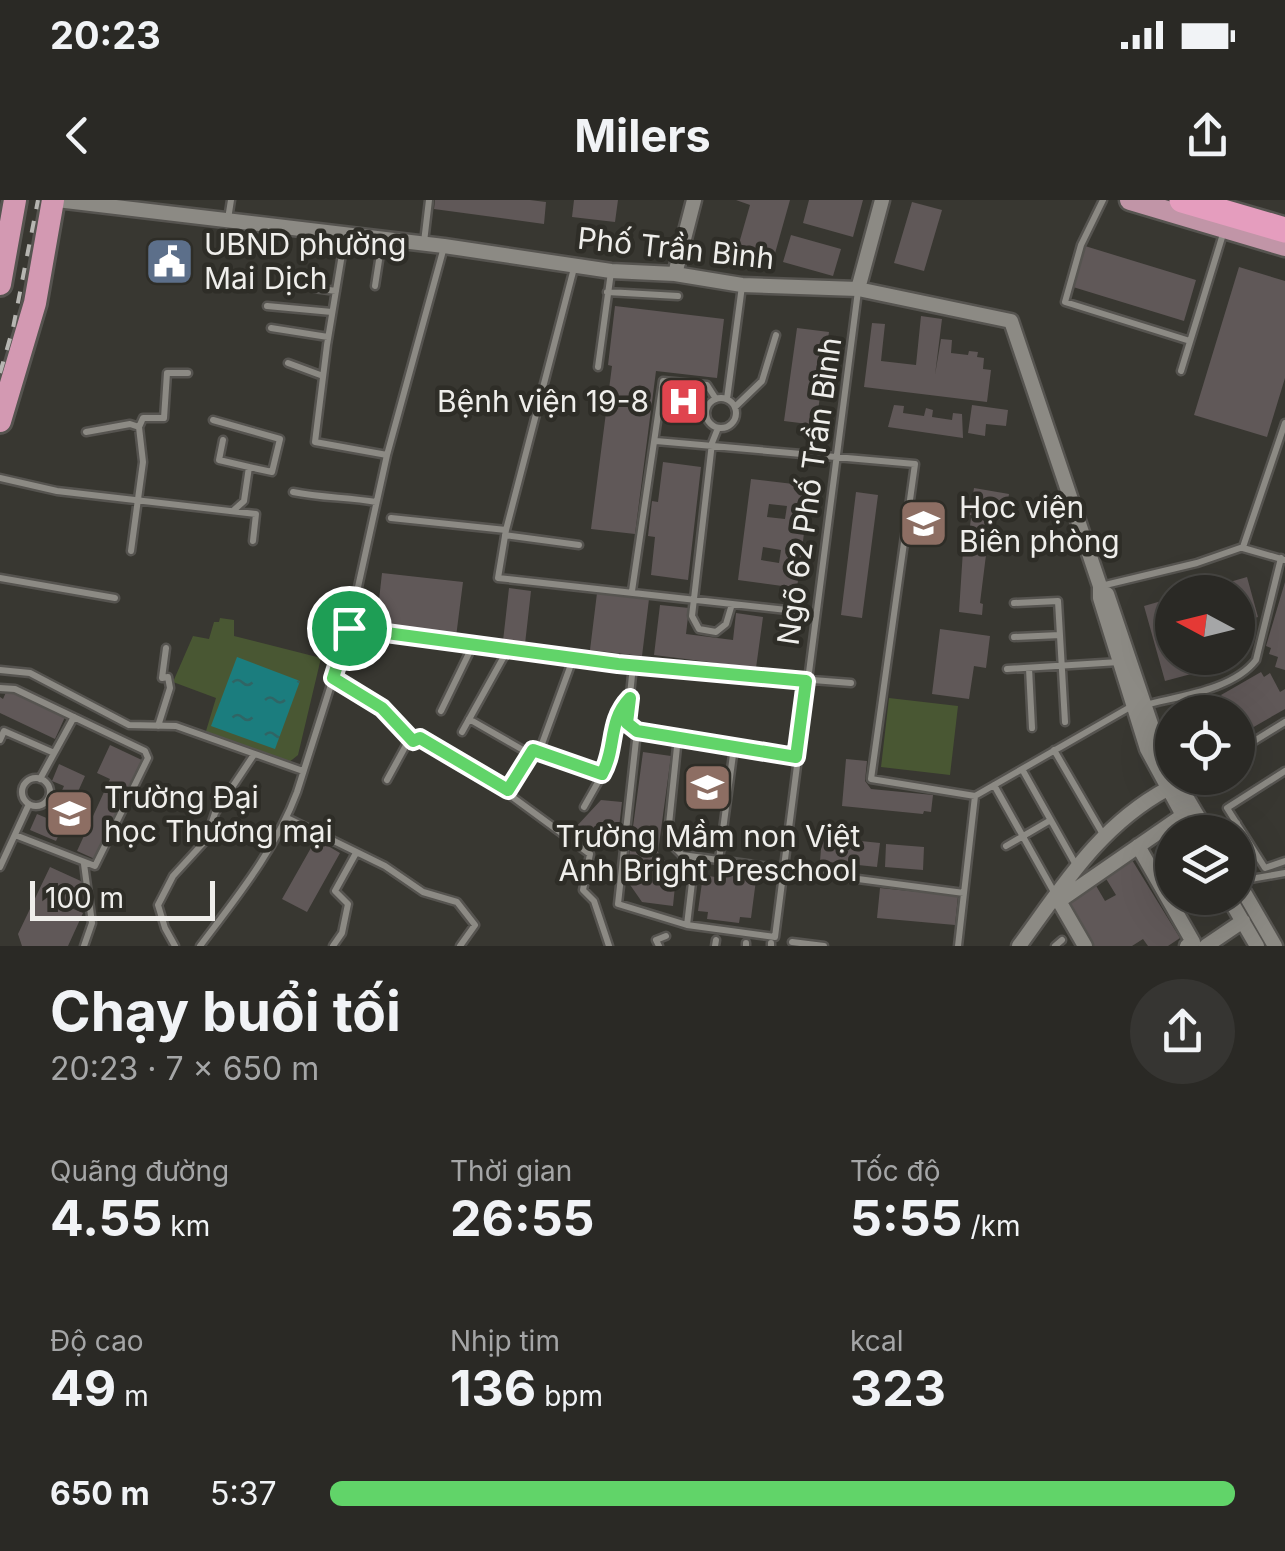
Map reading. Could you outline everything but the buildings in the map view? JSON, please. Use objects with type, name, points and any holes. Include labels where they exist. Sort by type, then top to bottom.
[{"type":"highway","points":[[2,268],[16,200]]},
{"type":"highway","points":[[0,421],[34,303],[55,200]]},
{"type":"highway","points":[[1182,200],[1285,230]]},
{"type":"main road","points":[[1130,200],[1285,246]]},
{"type":"street","name":"Phố Trần Bình","points":[[55,200],[444,246],[574,267],[675,274],[742,284],[858,290],[1011,321],[1100,586],[1100,598],[1120,662],[1155,741]]},
{"type":"street","points":[[675,274],[694,200]]},
{"type":"street","points":[[858,290],[882,200]]},
{"type":"street","name":"Phố Trần Bình","points":[[1100,586],[1109,595],[1147,748],[1155,757]]},
{"type":"street","points":[[1018,946],[1076,865],[1155,791]]},
{"type":"street","points":[[1085,946],[1059,901],[1155,834]]},
{"type":"street","points":[[1138,846],[1193,942],[1188,946]]},
{"type":"street","points":[[1255,911],[1275,946]]},
{"type":"street","points":[[1239,915],[1257,946]]},
{"type":"street","points":[[1206,946],[1243,922]]},
{"type":"lane","points":[[227,221],[231,200]]},
{"type":"lane","points":[[424,244],[429,200]]},
{"type":"lane","points":[[1103,200],[1081,245],[1065,302],[1190,341]]},
{"type":"lane","points":[[1182,371],[1225,228]]},
{"type":"lane","points":[[346,235],[322,376],[316,442],[387,455]]},
{"type":"lane","points":[[376,286],[382,240]]},
{"type":"lane","points":[[200,946],[252,876],[288,818],[349,628],[387,455],[444,246]]},
{"type":"lane","points":[[574,267],[498,578],[796,611]]},
{"type":"lane","points":[[598,367],[611,271]]},
{"type":"lane","points":[[727,400],[742,284]]},
{"type":"lane","points":[[314,288],[336,291]]},
{"type":"lane","name":"Ngõ 62 Phố Trần Bình","points":[[772,942],[858,290]]},
{"type":"lane","points":[[607,292],[678,296]]},
{"type":"lane","points":[[268,306],[332,312]]},
{"type":"lane","points":[[271,328],[328,336]]},
{"type":"lane","points":[[735,407],[762,381],[776,335]]},
{"type":"lane","points":[[288,362],[322,376]]},
{"type":"lane","points":[[131,551],[143,462],[138,426],[143,418],[164,418],[167,372],[188,373]]},
{"type":"lane","points":[[632,591],[664,381],[707,386],[716,399]]},
{"type":"lane","points":[[716,399],[727,400],[735,407],[736,416],[731,424],[718,428],[706,414],[708,405],[716,399]]},
{"type":"lane","points":[[213,420],[280,440],[272,472],[219,460],[223,440]]},
{"type":"lane","points":[[1242,548],[1281,448],[1285,423]]},
{"type":"lane","points":[[86,432],[138,426]]},
{"type":"lane","points":[[718,428],[712,444],[692,616],[699,629],[716,632],[726,624],[732,604]]},
{"type":"lane","points":[[656,441],[915,464],[871,779],[975,796],[1138,705],[1220,684],[1256,660],[1283,559],[1242,548],[1100,586]]},
{"type":"lane","points":[[233,511],[244,501],[249,467]]},
{"type":"lane","points":[[0,478],[57,492],[256,514],[253,541]]},
{"type":"lane","points":[[293,492],[331,500],[344,497],[376,502]]},
{"type":"lane","points":[[391,518],[579,545]]},
{"type":"lane","points":[[0,578],[116,598]]},
{"type":"lane","points":[[1014,603],[1058,600],[1065,722]]},
{"type":"lane","points":[[349,628],[633,666],[850,682]]},
{"type":"lane","points":[[1014,637],[1060,636]]},
{"type":"lane","points":[[441,711],[472,646]]},
{"type":"lane","points":[[158,726],[170,688],[168,677],[162,678],[166,648]]},
{"type":"lane","points":[[462,732],[507,651]]},
{"type":"lane","points":[[574,659],[534,753],[507,794],[590,854],[584,890],[594,901],[609,946]]},
{"type":"lane","points":[[1008,669],[1120,662]]},
{"type":"lane","points":[[633,666],[627,723],[637,731],[796,757]]},
{"type":"lane","points":[[1029,668],[1032,728]]},
{"type":"lane","points":[[0,670],[30,673],[129,725],[176,726],[302,771]]},
{"type":"lane","points":[[333,678],[382,708],[413,741],[420,738],[508,790]]},
{"type":"lane","points":[[0,688],[15,689],[145,751],[148,758],[99,864],[95,866],[0,836]]},
{"type":"lane","points":[[584,807],[610,761],[616,712],[630,698]]},
{"type":"lane","points":[[40,779],[74,717]]},
{"type":"lane","points":[[469,718],[534,753],[602,774]]},
{"type":"lane","points":[[1255,741],[1285,722]]},
{"type":"lane","points":[[0,740],[4,731],[52,752]]},
{"type":"lane","points":[[637,731],[618,904],[772,942]]},
{"type":"lane","points":[[387,780],[410,738]]},
{"type":"lane","points":[[678,738],[668,834],[675,850],[695,857],[784,868]]},
{"type":"lane","points":[[719,860],[734,746]]},
{"type":"lane","points":[[1054,750],[1104,837]]},
{"type":"lane","points":[[175,946],[158,904],[174,876],[206,840],[215,812],[253,756]]},
{"type":"lane","points":[[1022,769],[1076,865]]},
{"type":"lane","points":[[1232,815],[1228,808],[1285,770]]},
{"type":"lane","points":[[40,779],[47,784],[48,798],[42,805],[29,804],[22,789],[31,780],[40,779]]},
{"type":"lane","points":[[994,785],[1054,894]]},
{"type":"lane","points":[[958,946],[975,796]]},
{"type":"lane","points":[[0,867],[29,804]]},
{"type":"lane","points":[[288,818],[385,866],[423,892],[457,902],[475,924],[460,946]]},
{"type":"lane","points":[[1006,846],[1050,821]]},
{"type":"lane","points":[[333,946],[342,933],[348,906],[335,891],[356,853]]},
{"type":"lane","points":[[1255,853],[1265,868],[1285,860]]},
{"type":"lane","points":[[687,924],[695,857]]},
{"type":"lane","points":[[84,862],[92,923],[84,946]]},
{"type":"lane","points":[[805,872],[964,893]]},
{"type":"lane","points":[[1255,879],[1285,873]]},
{"type":"lane","points":[[660,946],[656,940],[666,936]]},
{"type":"lane","points":[[792,942],[824,946]]},
{"type":"green space","points":[[220,618],[234,620],[234,636],[321,658],[298,755],[283,767],[203,741],[216,698],[173,682],[193,636],[209,639],[214,622]]},
{"type":"green space","points":[[889,698],[958,706],[950,775],[881,767]]},
{"type":"water","points":[[237,657],[300,681],[275,749],[211,726]]},
{"type":"railway","points":[[0,373],[13,328],[38,200]]},
{"type":"place","name":"UBND phường Mai Dịch","points":[[169,261]]},
{"type":"place","name":"Bệnh viện 19-8","points":[[684,401]]},
{"type":"place","name":"Học viện Biên phòng","points":[[924,524]]},
{"type":"place","name":"Trường Mầm non Việt Anh Bright Preschool","points":[[708,787]]},
{"type":"place","name":"Trường Đại học Thương mại","points":[[69,814]]},
{"type":"route","points":[[349,628],[618,664],[806,681],[796,757],[637,731],[627,723],[630,698],[616,712],[610,761],[602,774],[533,750],[508,790],[420,738],[413,741],[382,708],[333,678],[349,628]]}]
